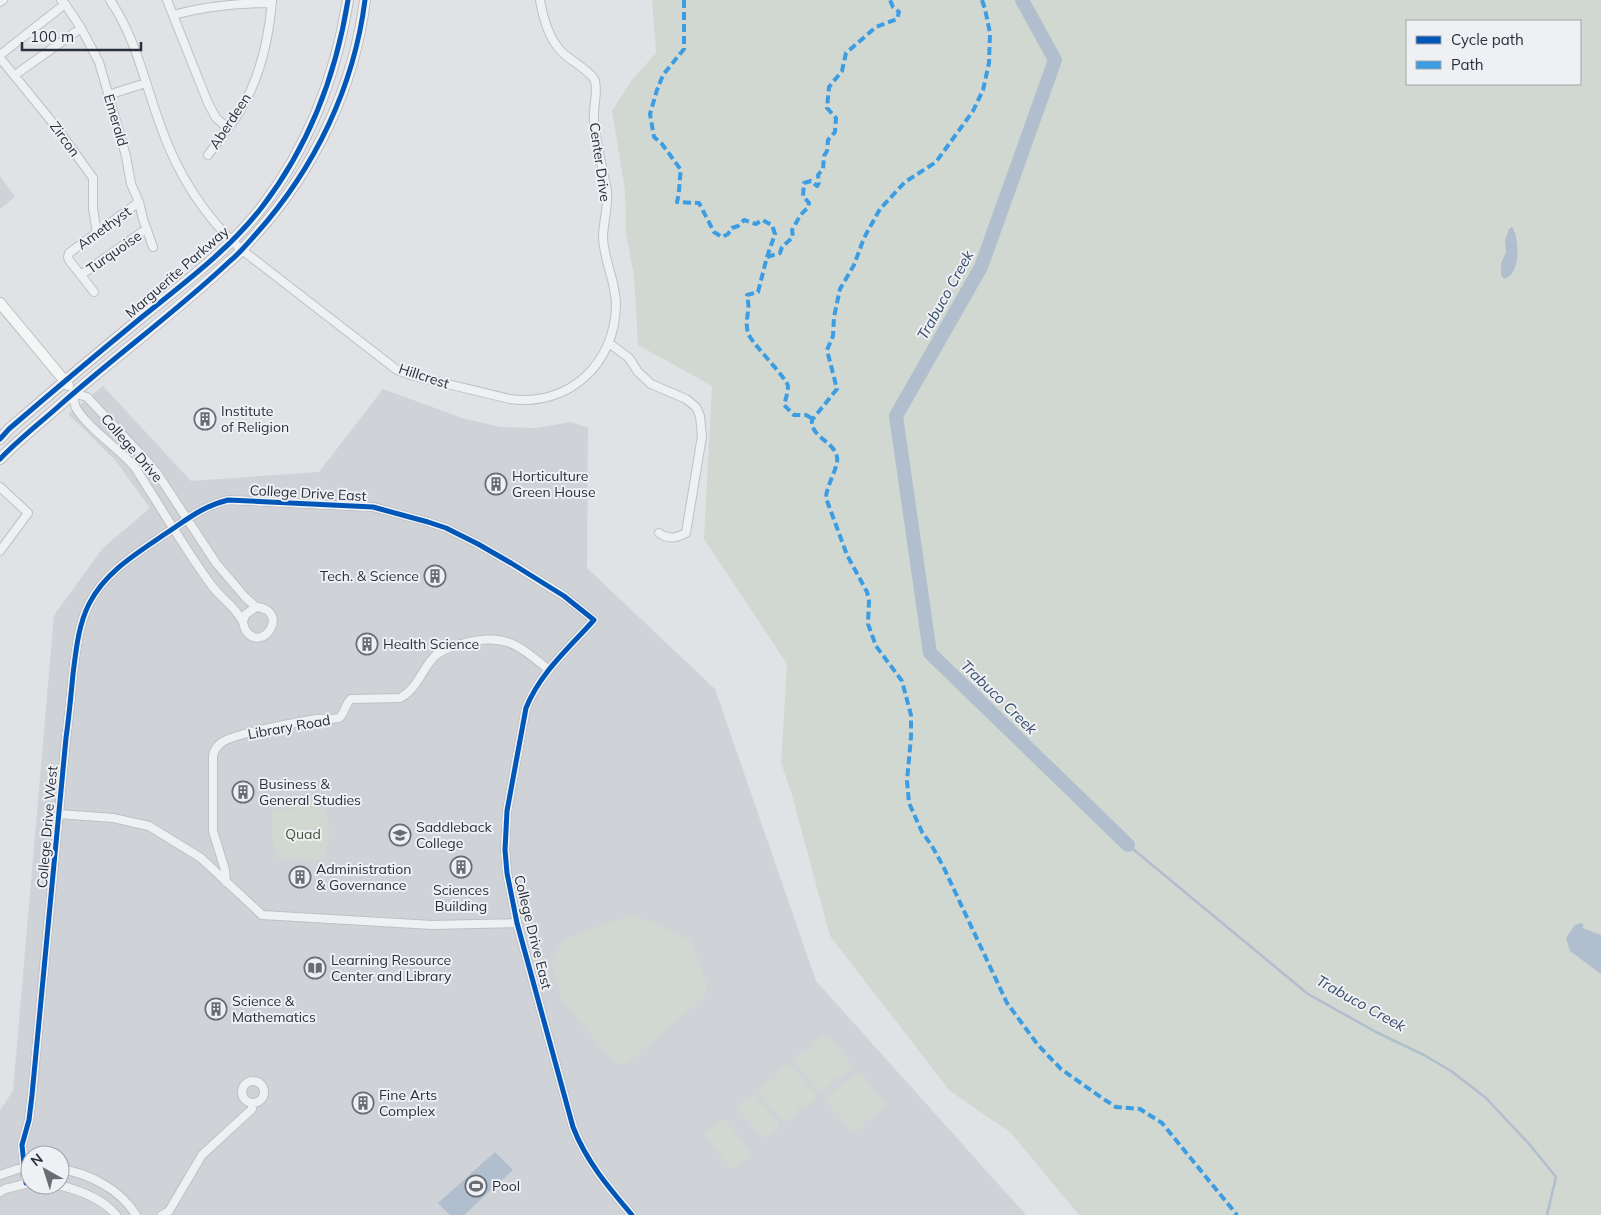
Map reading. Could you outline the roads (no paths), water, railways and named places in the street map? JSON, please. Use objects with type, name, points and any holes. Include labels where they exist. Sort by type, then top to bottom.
[{"type":"main road","name":"Marguerite Parkway","points":[[0,439],[9,429],[195,274],[231,241],[261,208],[301,148],[331,76],[348,0]]},
{"type":"main road","name":"Marguerite Parkway","points":[[0,459],[73,393],[179,306],[242,250],[275,213],[310,162],[327,129],[346,82],[362,23],[365,0]]},
{"type":"main road","name":"College Drive","points":[[0,303],[66,381],[73,393]]},
{"type":"street","name":"Hillcrest","points":[[110,0],[118,11],[134,47],[161,129],[175,161],[189,186],[221,231],[242,250],[398,370],[414,376],[525,401],[555,395],[571,388],[598,364],[609,343]]},
{"type":"street","points":[[167,0],[208,103],[216,118],[228,128]]},
{"type":"street","name":"Center Drive","points":[[540,0],[542,16],[551,36],[561,51],[575,64],[588,72],[594,79],[596,88],[594,125],[607,191],[603,237],[605,255],[616,303],[614,326],[609,343]]},
{"type":"street","points":[[0,56],[63,2]]},
{"type":"street","name":"Emerald","points":[[63,2],[81,28],[99,62],[126,156],[131,184],[139,202],[146,229],[153,246]]},
{"type":"street","points":[[173,15],[226,5],[272,2]]},
{"type":"street","name":"Aberdeen","points":[[208,155],[240,110],[258,74],[269,30],[272,2]]},
{"type":"street","points":[[15,75],[81,28]]},
{"type":"street","name":"Zircon","points":[[0,56],[57,128],[93,178],[93,208],[97,234]]},
{"type":"street","points":[[108,95],[146,83]]},
{"type":"street","name":"Amethyst","points":[[81,275],[68,257],[69,253],[139,202]]},
{"type":"street","name":"Turquoise","points":[[81,275],[146,229]]},
{"type":"street","points":[[81,275],[94,292]]},
{"type":"street","points":[[609,343],[629,358],[638,372],[651,384],[686,399],[696,407],[700,416],[702,436],[686,533],[676,538],[664,537],[659,533]]},
{"type":"street","name":"College Drive","points":[[73,393],[87,397],[135,447],[157,473],[187,519],[216,563],[245,597],[256,607],[266,610],[272,616],[272,626],[268,634],[259,637],[246,631],[243,621],[212,587],[134,466],[88,423],[75,407],[73,393]]},
{"type":"street","points":[[0,488],[28,513],[0,551]]},
{"type":"street","name":"College Drive East","points":[[187,519],[199,510],[228,500],[373,507],[446,528],[478,544],[511,562],[564,596],[594,620],[549,670],[533,693],[526,708],[507,811],[505,850],[507,873],[517,923],[577,1137],[592,1165],[632,1215]]},
{"type":"street","name":"College Drive West","points":[[22,1145],[29,1120],[32,1095],[75,661],[82,622],[88,605],[100,585],[114,571],[130,557],[187,519]]},
{"type":"street","points":[[243,621],[249,611],[256,607]]},
{"type":"street","name":"Library Road","points":[[226,882],[225,870],[213,830],[213,756],[214,751],[222,742],[234,737],[302,722],[338,718],[352,699],[400,698],[406,695],[416,684],[437,654],[475,640],[507,641],[522,648],[549,670]]},
{"type":"street","points":[[59,814],[113,818],[149,826],[200,858],[262,915],[432,925],[517,923]]},
{"type":"street","points":[[162,1215],[169,1211],[202,1155],[252,1109],[252,1103]]},
{"type":"street","points":[[0,1175],[20,1169]]},
{"type":"street","points":[[70,1170],[93,1179],[116,1192],[136,1215]]},
{"type":"street","name":"College Drive West","points":[[0,1192],[20,1186]]},
{"type":"street","points":[[70,1187],[95,1198],[116,1215]]},
{"type":"water","points":[[1512,227],[1517,240],[1516,264],[1510,276],[1504,279],[1501,275],[1501,263],[1506,252],[1505,240],[1509,229]]},
{"type":"water","points":[[1581,923],[1584,925],[1582,928],[1601,935],[1601,974],[1570,951],[1566,938],[1575,925]]},
{"type":"water","name":"Pool","points":[[495,1152],[513,1170],[464,1215],[450,1215],[438,1203]]},
{"type":"waterway","name":"Trabuco Creek","points":[[1022,0],[1055,60],[981,267],[896,416],[930,653],[1128,845]]},
{"type":"waterway","name":"Trabuco Creek","points":[[1128,845],[1308,994],[1376,1032],[1424,1055],[1451,1071],[1486,1098],[1530,1145],[1556,1177],[1547,1215]]},
{"type":"place","name":"Institute of Religion","points":[[205,419]]},
{"type":"place","name":"Horticulture Green House","points":[[496,484]]},
{"type":"place","name":"Tech. & Science","points":[[435,576]]},
{"type":"place","name":"Health Science","points":[[367,644]]},
{"type":"place","name":"Business & General Studies","points":[[243,792]]},
{"type":"place","name":"Saddleback College","points":[[400,835]]},
{"type":"place","name":"Sciences Building","points":[[461,867]]},
{"type":"place","name":"Administration & Governance","points":[[300,877]]},
{"type":"place","name":"Learning Resource Center and Library","points":[[315,968]]},
{"type":"place","name":"Science & Mathematics","points":[[216,1009]]},
{"type":"place","name":"Fine Arts Complex","points":[[363,1103]]},
{"type":"place","name":"Pool","points":[[476,1186]]},
{"type":"park label","name":"Quad","points":[[303,834]]}]
